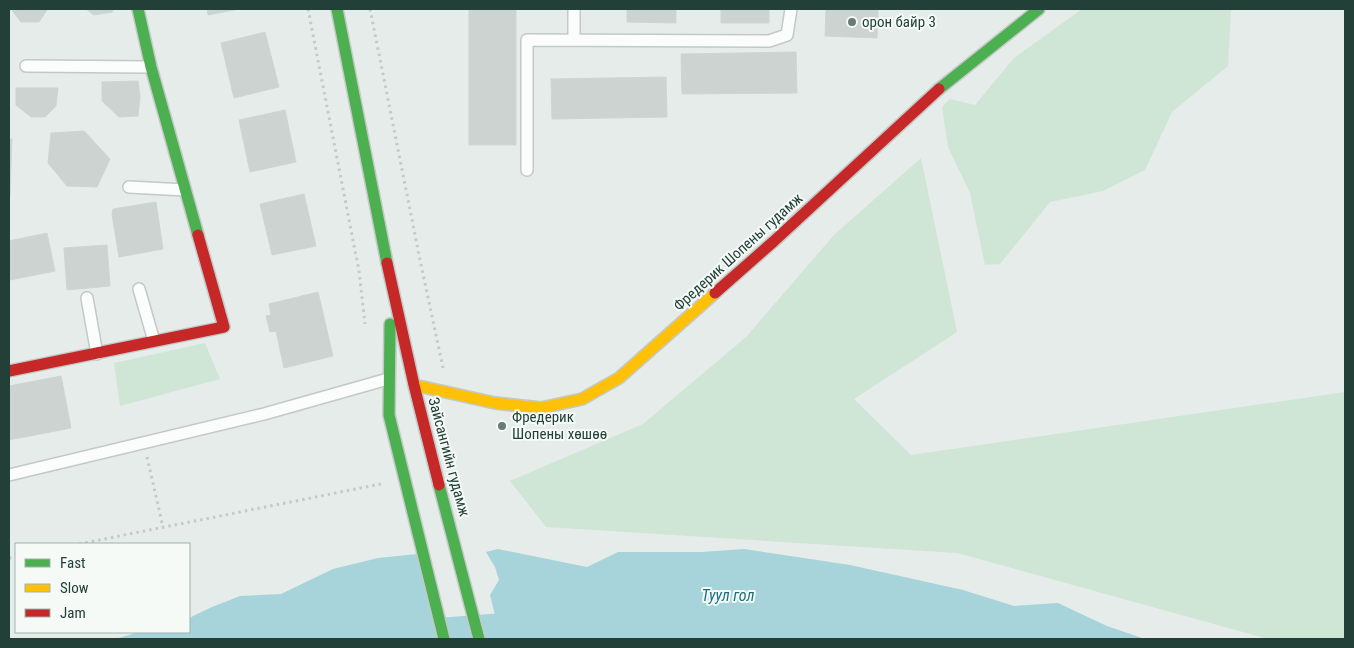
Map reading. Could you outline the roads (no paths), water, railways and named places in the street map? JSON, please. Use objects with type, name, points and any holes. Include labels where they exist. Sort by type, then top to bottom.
[{"type":"street","points":[[9,372],[224,327],[151,67],[138,9]]},
{"type":"street","name":"Зайсангийн гудамж","points":[[337,9],[391,282],[414,385],[479,639]]},
{"type":"street","name":"Фредерик Шопены гудамж","points":[[414,385],[495,403],[541,408],[582,399],[619,378],[773,242],[943,85],[1039,9]]},
{"type":"street","name":"Зайсангийн гудамж","points":[[391,282],[388,379],[389,415],[444,639]]},
{"type":"lane","points":[[574,9],[574,39]]},
{"type":"lane","points":[[527,170],[527,40],[769,41],[787,35],[791,9]]},
{"type":"lane","points":[[26,66],[151,67]]},
{"type":"lane","points":[[129,187],[185,190]]},
{"type":"lane","points":[[139,289],[154,341]]},
{"type":"lane","points":[[87,298],[98,354]]},
{"type":"lane","points":[[9,475],[264,414],[388,379]]},
{"type":"water","name":"Туул гол","points":[[498,549],[587,567],[618,552],[701,552],[744,549],[850,565],[963,590],[1014,606],[1058,603],[1107,626],[1145,639],[501,639],[490,595],[499,580],[495,567],[486,552]]},
{"type":"water","points":[[427,553],[449,639],[115,639],[136,633],[190,633],[190,618],[212,607],[240,596],[281,594],[333,569],[378,558]]},
{"type":"waterway","name":"Туул гол","points":[[418,639],[552,629]]},
{"type":"place","name":"орон байр 3","points":[[852,22]]},
{"type":"place","name":"Фредерик Шопены хөшөө","points":[[502,426]]}]
